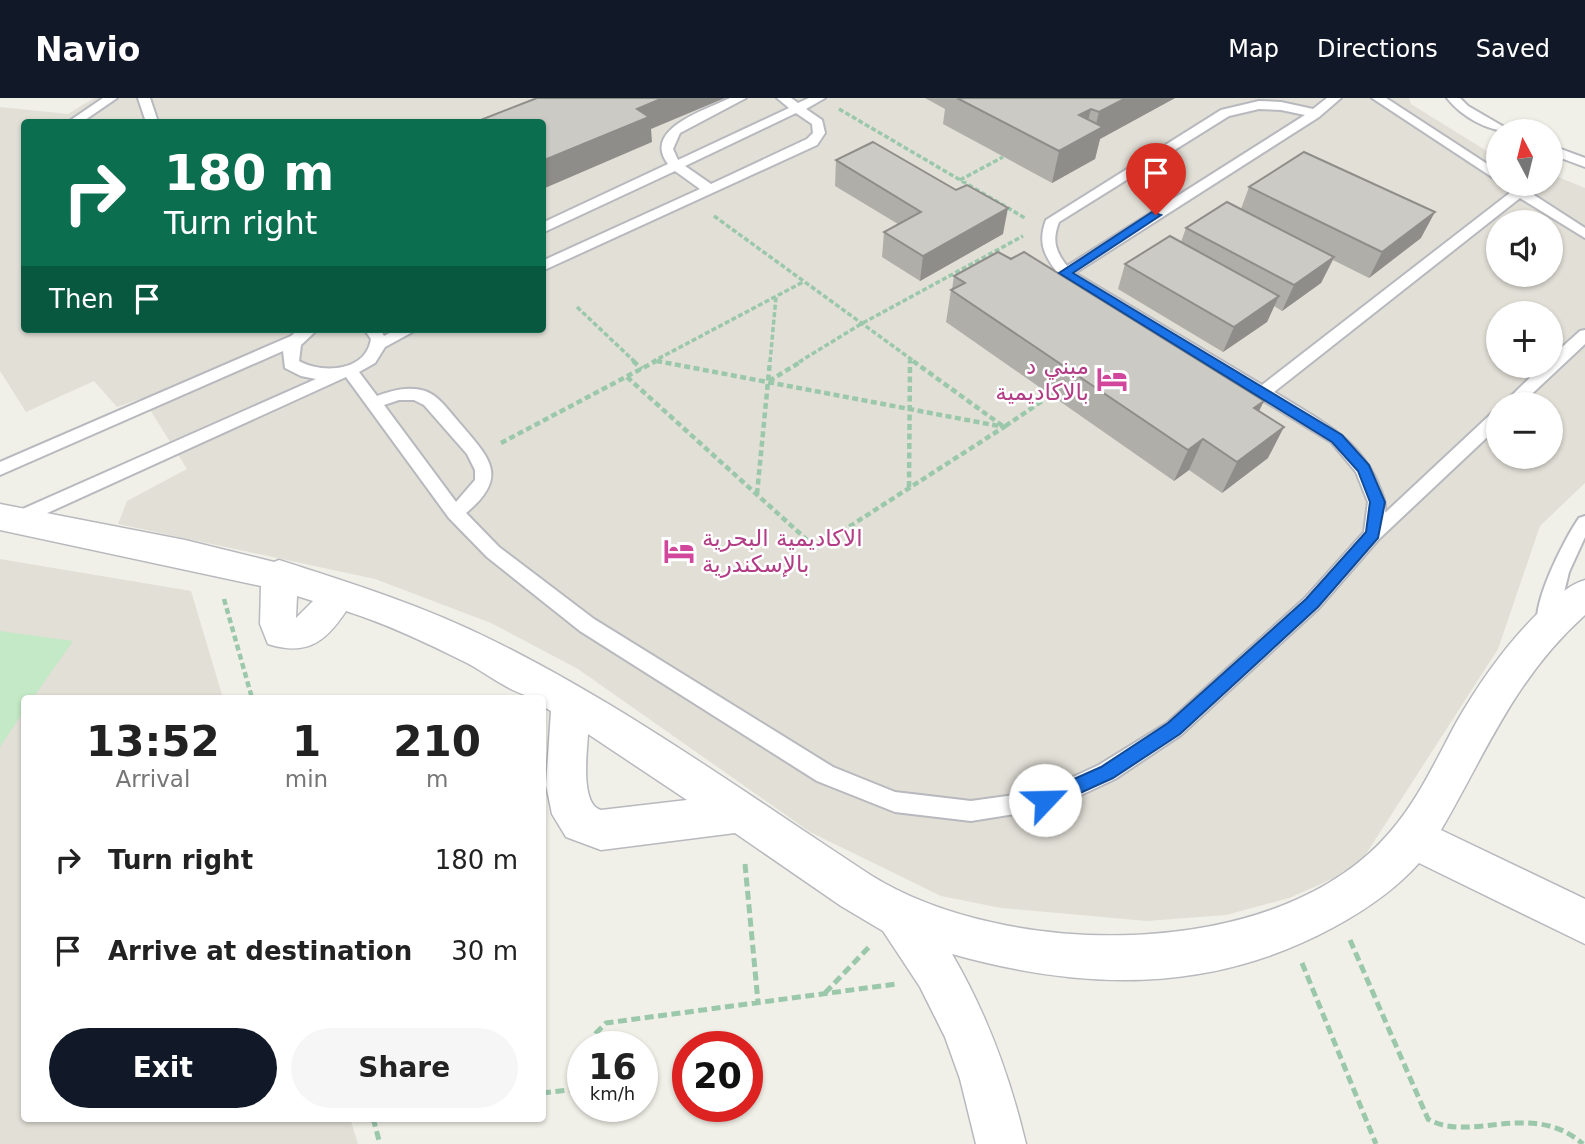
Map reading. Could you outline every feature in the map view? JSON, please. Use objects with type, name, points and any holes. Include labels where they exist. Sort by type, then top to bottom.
[{"type":"street","points":[[8,519],[279,574],[339,592],[404,617],[481,653],[571,705],[899,916],[979,941],[1064,956],[1149,958],[1230,946],[1287,927],[1334,904],[1378,874],[1412,838],[1508,674],[1544,633],[1585,594]]},
{"type":"street","points":[[279,574],[278,624],[282,633],[292,636],[305,634],[316,625],[339,592]]},
{"type":"street","points":[[571,705],[566,788],[569,807],[581,823],[601,831],[741,813]]},
{"type":"street","points":[[1412,838],[1585,922]]},
{"type":"street","points":[[899,916],[942,978],[966,1024],[989,1090],[1001,1144]]},
{"type":"lane","points":[[79,119],[111,98]]},
{"type":"lane","points":[[144,98],[151,119]]},
{"type":"lane","points":[[710,189],[676,166],[668,157],[668,138],[676,130],[740,98]]},
{"type":"lane","points":[[546,265],[812,142],[819,133],[818,123],[783,98]]},
{"type":"lane","points":[[546,227],[819,98]]},
{"type":"lane","points":[[1065,273],[1315,114],[1335,98]]},
{"type":"lane","points":[[1378,98],[1486,169]]},
{"type":"lane","points":[[1453,98],[1464,109],[1486,121]]},
{"type":"lane","points":[[1315,114],[1291,106],[1265,104],[1242,106],[1225,113],[1046,223],[1046,236],[1050,255],[1065,273],[1337,438],[1364,469],[1377,502],[1373,534]]},
{"type":"lane","points":[[1563,154],[1585,163]]},
{"type":"lane","points":[[1262,393],[1503,196]]},
{"type":"lane","points":[[1528,196],[1585,234]]},
{"type":"lane","points":[[0,469],[302,333]]},
{"type":"lane","points":[[303,333],[289,352],[291,364],[302,373],[319,377],[344,373]]},
{"type":"lane","points":[[1524,392],[1585,335]]},
{"type":"lane","points":[[8,519],[364,364],[374,354],[375,336]]},
{"type":"lane","points":[[344,373],[373,402],[455,513],[493,552],[587,625],[825,774],[895,802],[971,811],[1045,800],[1107,772],[1174,729],[1312,603],[1373,534],[1486,428]]},
{"type":"lane","points":[[373,402],[400,395],[426,398],[479,455],[485,469],[482,485],[471,501],[455,513]]},
{"type":"lane","points":[[1544,633],[1553,585],[1570,543],[1585,523]]},
{"type":"path","points":[[832,105],[960,180],[1046,223]]},
{"type":"path","points":[[960,180],[1003,157]]},
{"type":"path","points":[[690,198],[1004,427]]},
{"type":"path","points":[[768,382],[861,324],[1046,223]]},
{"type":"path","points":[[479,455],[803,282]]},
{"type":"path","points":[[757,494],[776,296]]},
{"type":"path","points":[[577,307],[642,369]]},
{"type":"path","points":[[909,488],[910,358]]},
{"type":"path","points":[[657,360],[1004,427]]},
{"type":"path","points":[[627,377],[816,548],[1051,395]]},
{"type":"path","points":[[213,561],[251,695]]},
{"type":"path","points":[[741,813],[758,1002]]},
{"type":"path","points":[[1334,904],[1428,1119],[1441,1131],[1464,1134],[1555,1126],[1574,1133],[1583,1144]]},
{"type":"path","points":[[825,993],[899,916]]},
{"type":"path","points":[[1287,927],[1376,1144]]},
{"type":"path","points":[[597,1031],[606,1023],[942,978]]},
{"type":"path","points":[[546,1093],[567,1090]]},
{"type":"path","points":[[374,1122],[380,1144]]},
{"type":"shaded area","points":[[94,98],[1409,98],[1411,104],[1486,151],[1486,196],[1563,196],[1563,179],[1585,188],[1585,483],[1540,526],[1498,649],[1357,868],[1289,898],[1226,915],[1147,921],[1001,908],[941,896],[810,832],[578,669],[491,623],[375,579],[118,524],[127,501],[187,469],[147,405],[140,399],[117,407],[94,381],[26,412],[0,371],[0,107],[68,114]]},
{"type":"shaded area","points":[[0,559],[191,591],[222,695],[21,695],[21,1122],[351,1122],[358,1144],[0,1144]]},
{"type":"green space","points":[[0,631],[73,641],[35,695],[21,695],[21,716],[0,747]]},
{"type":"building","points":[[537,98],[663,98],[637,109],[649,117],[546,159],[546,119],[483,119]]},
{"type":"building","points":[[957,98],[1126,98],[1099,112],[1091,109],[1079,115],[1103,127],[1059,151]]},
{"type":"building","points":[[873,142],[956,190],[967,185],[1008,208],[923,256],[884,232],[921,212],[836,160]]},
{"type":"building","points":[[1304,152],[1435,212],[1382,252],[1249,187]]},
{"type":"building","points":[[1227,202],[1334,257],[1294,285],[1186,228]]},
{"type":"building","points":[[1170,236],[1279,296],[1234,327],[1125,264]]},
{"type":"building","points":[[998,252],[1011,259],[1024,252],[1264,401],[1254,408],[1284,427],[1237,462],[1203,439],[1188,450],[951,290],[965,283],[954,276]]},
{"type":"place","name":"مبني د بالاكاديمية","points":[[1112,379]]},
{"type":"place","name":"الاكاديمية البحرية بالإسكندرية","points":[[679,551]]},
{"type":"route","points":[[1045,800],[1107,772],[1174,729],[1312,603],[1373,534],[1377,502],[1364,469],[1337,438],[1065,273],[1156,215]]}]
